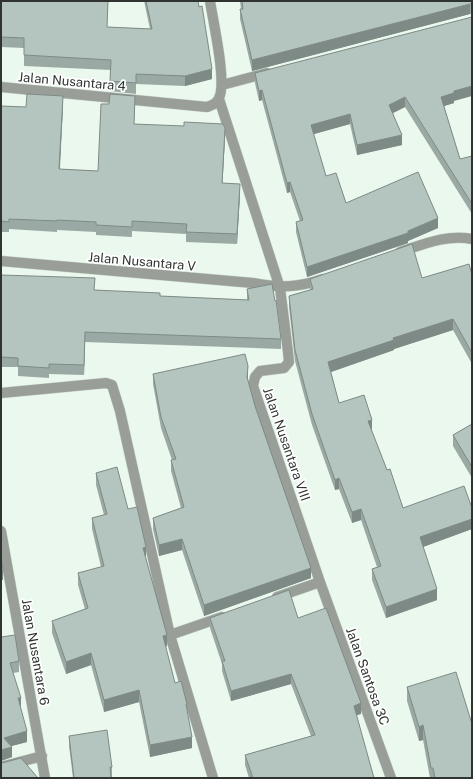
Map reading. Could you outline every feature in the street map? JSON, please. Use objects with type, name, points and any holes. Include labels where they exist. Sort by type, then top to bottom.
[{"type":"street","points":[[210,1],[222,85],[219,99],[280,288]]},
{"type":"street","points":[[222,85],[274,72]]},
{"type":"street","name":"Jalan Nusantara 4","points":[[1,87],[207,106],[214,104],[219,99]]},
{"type":"street","points":[[389,256],[440,239],[458,236],[472,239]]},
{"type":"street","name":"Jalan Nusantara V","points":[[1,261],[253,283],[280,288],[310,283],[331,276]]},
{"type":"street","name":"Jalan Nusantara VIII","points":[[280,288],[289,362],[284,368],[260,370],[255,377],[253,386],[320,582]]},
{"type":"street","points":[[1,393],[106,383],[112,385],[120,411],[170,635],[213,778]]},
{"type":"street","name":"Jalan Nusantara 6","points":[[1,531],[45,778]]},
{"type":"street","points":[[268,601],[320,582]]},
{"type":"street","name":"Jalan Santosa 3C","points":[[320,582],[391,778]]},
{"type":"street","points":[[170,635],[230,614]]},
{"type":"street","points":[[1,767],[42,756]]},
{"type":"building","points":[[1,1],[108,1],[107,27],[152,29],[146,1],[198,1],[199,7],[202,6],[212,69],[185,76],[136,74],[136,83],[110,81],[111,60],[24,55],[24,38],[1,37]]},
{"type":"building","points":[[242,1],[472,1],[472,4],[252,60],[240,9],[243,9]]},
{"type":"building","points":[[472,17],[472,86],[454,91],[454,93],[441,97],[460,159],[472,156],[472,204],[405,97],[389,105],[402,135],[357,145],[350,114],[311,125],[326,176],[336,173],[346,203],[418,172],[438,218],[408,231],[408,233],[307,267],[296,222],[303,220],[290,182],[287,183],[262,90],[259,91],[255,73]]},
{"type":"building","points":[[27,94],[63,96],[59,169],[98,171],[101,104],[109,104],[110,94],[135,96],[134,124],[184,126],[184,122],[223,124],[225,128],[222,183],[240,184],[237,234],[186,232],[187,224],[132,221],[132,227],[96,225],[96,222],[57,220],[9,219],[9,222],[1,221],[1,106],[26,107]]},
{"type":"building","points":[[412,244],[422,278],[469,264],[472,275],[472,353],[453,319],[393,338],[394,340],[328,362],[339,403],[364,395],[372,420],[368,421],[387,470],[390,469],[403,508],[464,486],[472,508],[472,519],[420,537],[437,589],[386,607],[372,569],[381,566],[361,509],[352,512],[339,478],[335,480],[312,414],[295,350],[289,296],[313,289],[310,279]]},
{"type":"building","points":[[1,275],[95,278],[94,290],[160,293],[160,296],[249,300],[247,289],[272,284],[275,301],[276,300],[281,339],[85,332],[84,365],[49,364],[49,368],[18,366],[18,358],[1,357]]},
{"type":"building","points":[[245,354],[248,366],[247,377],[255,406],[311,568],[204,605],[182,539],[159,545],[153,518],[184,507],[171,460],[176,459],[161,417],[153,374]]},
{"type":"building","points":[[472,424],[472,467],[453,435]]},
{"type":"building","points":[[117,467],[128,509],[137,507],[146,547],[143,548],[167,635],[163,636],[175,683],[181,681],[187,704],[192,737],[150,745],[139,690],[104,700],[91,653],[66,662],[52,621],[88,608],[78,573],[104,566],[92,518],[107,514],[96,473]]},
{"type":"building","points":[[1,558],[3,569],[1,570]]},
{"type":"building","points":[[289,590],[298,618],[326,608],[361,703],[354,706],[374,778],[253,778],[245,755],[315,735],[291,674],[231,691],[222,661],[225,661],[210,618]]},
{"type":"building","points":[[15,635],[19,661],[10,663],[21,698],[18,698],[27,731],[4,738],[12,747],[1,750],[1,637]]},
{"type":"building","points":[[456,672],[472,724],[472,778],[435,778],[433,768],[431,768],[423,725],[419,727],[407,687]]},
{"type":"building","points":[[107,730],[112,767],[110,767],[111,778],[74,778],[69,736]]},
{"type":"building","points":[[21,758],[38,778],[1,778],[1,763]]}]
